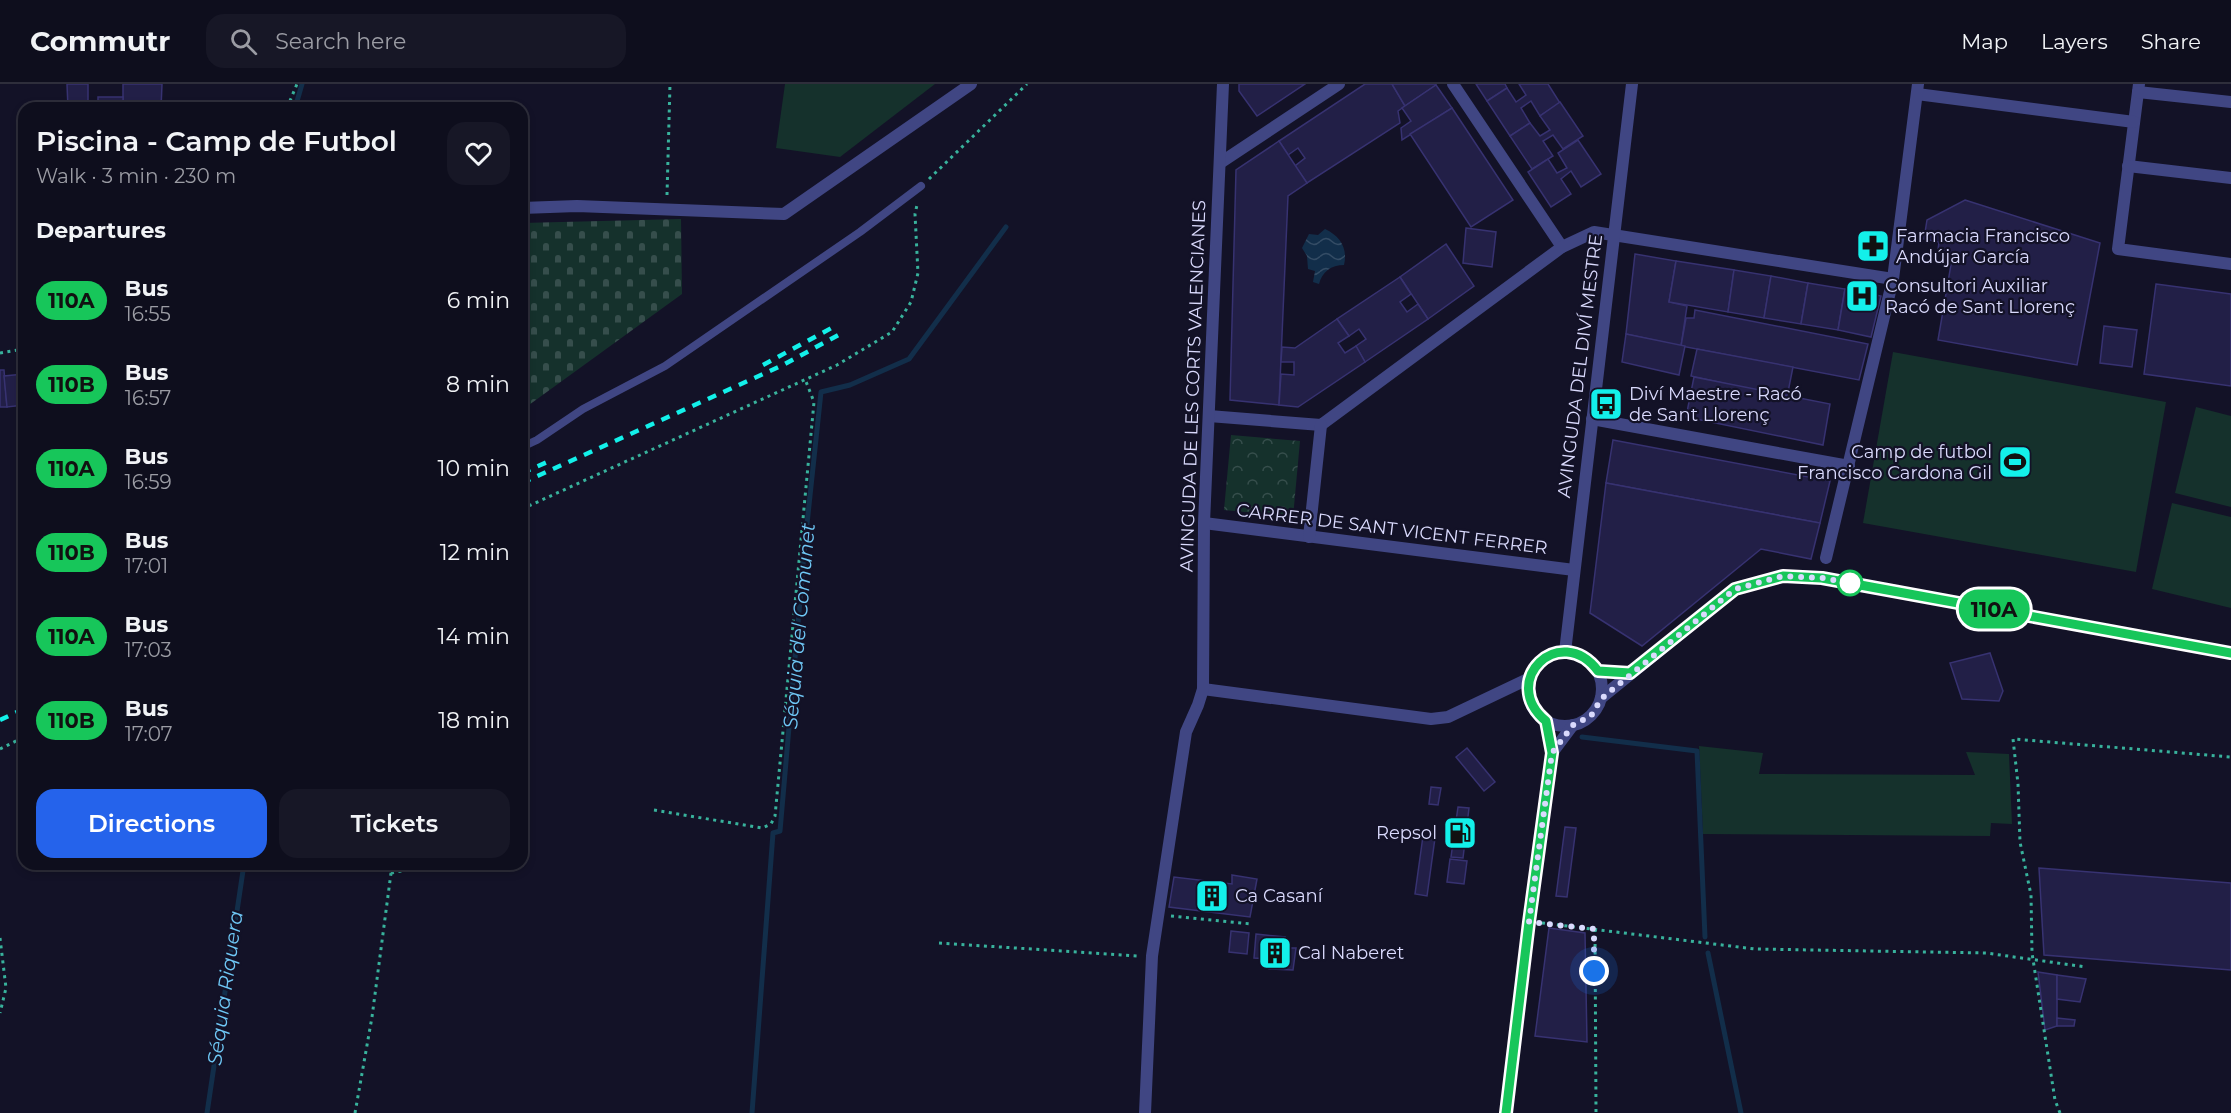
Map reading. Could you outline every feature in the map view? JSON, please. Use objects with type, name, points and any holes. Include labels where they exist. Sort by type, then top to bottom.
[{"type":"street","points":[[528,208],[577,206],[784,214],[971,84]]},
{"type":"street","name":"AVINGUDA DE LES CORTS VALENCIANES","points":[[1203,689],[1204,524],[1223,84]]},
{"type":"street","points":[[1220,164],[1339,84]]},
{"type":"street","points":[[1453,84],[1562,248]]},
{"type":"street","name":"AVINGUDA DEL DIVÍ MESTRE","points":[[1565,652],[1632,84]]},
{"type":"street","points":[[2231,102],[2138,88],[2118,249],[2231,264]]},
{"type":"street","points":[[1826,558],[1893,279],[1917,89],[2134,122]]},
{"type":"street","points":[[2128,166],[2231,178]]},
{"type":"street","points":[[1209,416],[1321,425],[1562,248],[1594,232],[1893,279]]},
{"type":"street","points":[[1592,419],[1848,466]]},
{"type":"street","points":[[1309,537],[1321,425]]},
{"type":"street","name":"CARRER DE SANT VICENT FERRER","points":[[1204,524],[1574,570]]},
{"type":"street","points":[[1601,699],[1602,689],[1598,671],[1582,656],[1565,652],[1546,656],[1533,670],[1530,678],[1528,691],[1537,713],[1546,721],[1564,726],[1573,725],[1591,716],[1601,699],[1630,673],[1735,589],[1783,576],[1822,578],[2231,653]]},
{"type":"street","points":[[1598,671],[1630,673]]},
{"type":"street","points":[[1145,1113],[1152,956],[1185,732],[1203,689],[1431,719],[1448,717],[1530,678]]},
{"type":"street","points":[[1506,1113],[1552,753],[1546,721]]},
{"type":"street","points":[[1552,753],[1573,725]]},
{"type":"lane","points":[[528,444],[583,409],[665,366],[860,232],[921,186]]},
{"type":"path","points":[[289,102],[297,84]]},
{"type":"path","points":[[666,209],[670,84]]},
{"type":"path","points":[[528,506],[837,365],[892,332],[911,302],[918,273],[915,214],[921,186],[1027,84]]},
{"type":"path","points":[[0,353],[18,351]]},
{"type":"path","points":[[654,810],[762,828],[771,824],[775,816],[814,402],[805,380]]},
{"type":"path","points":[[2060,1113],[2055,1100],[2033,961],[2031,895],[2020,842],[2018,784],[2013,739],[2231,757]]},
{"type":"path","points":[[0,749],[18,740]]},
{"type":"path","points":[[355,1113],[372,1017],[391,873],[406,870]]},
{"type":"path","points":[[1158,917],[1180,915],[1252,924]]},
{"type":"path","points":[[1529,922],[1755,949],[1986,953],[2086,967]]},
{"type":"path","points":[[1594,929],[1596,1113]]},
{"type":"path","points":[[0,938],[6,988],[0,1013]]},
{"type":"path","points":[[939,943],[1152,956]]},
{"type":"green space","points":[[785,84],[935,84],[840,157],[776,148]]},
{"type":"green space","points":[[681,219],[682,294],[528,406],[528,223]]},
{"type":"green space","name":"Camp de futbol Francisco Cardona Gil","points":[[1893,352],[2166,402],[2136,572],[1863,523]]},
{"type":"green space","points":[[2196,407],[2231,416],[2231,507],[2175,493]]},
{"type":"green space","points":[[1231,435],[1300,441],[1293,517],[1224,510]]},
{"type":"green space","points":[[2172,503],[2231,517],[2231,608],[2152,589]]},
{"type":"green space","points":[[1699,746],[1763,753],[1759,774],[1975,775],[1966,752],[2009,754],[2012,824],[1991,823],[1990,836],[1703,834]]},
{"type":"water","points":[[1325,229],[1342,243],[1345,259],[1344,265],[1335,266],[1325,273],[1319,284],[1313,282],[1315,271],[1308,269],[1307,256],[1302,248],[1309,234],[1318,235]]},
{"type":"building","points":[[67,84],[88,84],[88,102],[68,102]]},
{"type":"building","points":[[123,84],[162,84],[161,102],[123,102]]},
{"type":"building","points":[[1239,84],[1305,84],[1257,116],[1239,91]]},
{"type":"building","points":[[1365,84],[1392,84],[1405,106],[1398,111],[1400,123],[1307,183],[1295,166],[1305,158],[1298,148],[1288,155],[1279,141]]},
{"type":"building","points":[[1392,84],[1435,84],[1436,85],[1405,106]]},
{"type":"building","points":[[1476,84],[1505,84],[1507,88],[1487,101]]},
{"type":"building","points":[[1519,84],[1548,84],[1560,103],[1540,116],[1531,101],[1521,108],[1530,123],[1510,136],[1487,101],[1507,88],[1516,102],[1526,95]]},
{"type":"building","points":[[1436,85],[1452,108],[1402,140],[1401,128],[1411,121],[1402,108]]},
{"type":"building","points":[[98,97],[123,97],[123,102],[98,102]]},
{"type":"building","points":[[1560,102],[1583,136],[1563,149],[1553,135],[1543,141],[1553,156],[1532,169],[1510,136],[1530,123],[1540,136],[1550,130],[1540,116]]},
{"type":"building","points":[[1452,108],[1513,200],[1471,227],[1410,134]]},
{"type":"building","points":[[1578,140],[1601,174],[1581,187],[1571,171],[1561,179],[1571,194],[1551,207],[1528,172],[1548,159],[1557,173],[1567,168],[1558,153]]},
{"type":"building","points":[[1279,141],[1307,183],[1288,196],[1279,405],[1230,400],[1236,170]]},
{"type":"building","points":[[1965,200],[2100,243],[2077,365],[1938,340],[1953,253],[1938,250],[1939,242],[1924,239],[1927,220]]},
{"type":"building","points":[[1466,228],[1496,232],[1492,267],[1463,263]]},
{"type":"building","points":[[1446,244],[1474,286],[1428,319],[1400,277]]},
{"type":"building","points":[[1635,254],[1676,261],[1669,302],[1687,306],[1681,346],[1626,334]]},
{"type":"building","points":[[1676,261],[1734,270],[1728,312],[1669,302]]},
{"type":"building","points":[[1734,270],[1771,276],[1764,318],[1728,312]]},
{"type":"building","points":[[1771,276],[1808,283],[1801,324],[1764,318]]},
{"type":"building","points":[[1400,277],[1411,294],[1400,302],[1407,312],[1418,304],[1428,319],[1365,362],[1356,346],[1366,339],[1359,329],[1349,336],[1337,319]]},
{"type":"building","points":[[1808,283],[1845,289],[1838,330],[1801,324]]},
{"type":"building","points":[[2156,284],[2231,294],[2231,386],[2144,374]]},
{"type":"building","points":[[1845,289],[1881,296],[1871,337],[1838,330]]},
{"type":"building","points":[[1695,310],[1868,344],[1859,380],[1681,346],[1686,318],[1694,318]]},
{"type":"building","points":[[1337,319],[1349,336],[1338,343],[1345,353],[1356,346],[1365,362],[1298,407],[1279,405],[1281,374],[1294,375],[1294,362],[1281,362],[1282,347],[1295,348]]},
{"type":"building","points":[[2104,326],[2137,330],[2132,367],[2100,363]]},
{"type":"building","points":[[1626,334],[1685,346],[1679,375],[1622,362]]},
{"type":"building","points":[[1697,349],[1793,367],[1787,397],[1691,376]]},
{"type":"building","points":[[0,370],[4,370],[7,407],[0,407]]},
{"type":"building","points":[[18,375],[18,406],[7,407],[4,376]]},
{"type":"building","points":[[1694,377],[1830,404],[1823,445],[1686,417]]},
{"type":"building","points":[[1613,440],[1830,481],[1820,523],[1606,483]]},
{"type":"building","points":[[1606,483],[1820,523],[1811,559],[1761,549],[1642,646],[1590,613]]},
{"type":"building","points":[[1990,653],[2003,691],[1999,701],[1962,699],[1950,663]]},
{"type":"building","points":[[1467,748],[1495,782],[1484,791],[1456,757]]},
{"type":"building","points":[[1431,787],[1441,788],[1438,805],[1429,804]]},
{"type":"building","name":"Repsol","points":[[1458,807],[1469,808],[1463,858],[1451,857]]},
{"type":"building","points":[[1565,827],[1576,828],[1567,897],[1556,896]]},
{"type":"building","points":[[1423,836],[1435,838],[1427,896],[1415,894]]},
{"type":"building","points":[[1450,859],[1467,861],[1464,884],[1447,882]]},
{"type":"building","points":[[2039,868],[2231,883],[2231,970],[2044,955]]},
{"type":"building","name":"Ca Casaní","points":[[1232,875],[1257,879],[1250,917],[1169,907],[1174,877],[1232,884]]},
{"type":"building","points":[[1549,928],[1585,933],[1587,1042],[1535,1036]]},
{"type":"building","points":[[1231,931],[1249,933],[1247,954],[1229,952]]},
{"type":"building","name":"Cal Naberet","points":[[1256,934],[1285,937],[1284,948],[1296,948],[1293,970],[1269,969],[1270,959],[1254,958]]},
{"type":"building","points":[[2038,972],[2057,975],[2057,1026],[2045,1030]]},
{"type":"building","points":[[2057,975],[2086,979],[2080,1002],[2057,999]]},
{"type":"building","points":[[2057,1018],[2075,1020],[2074,1026],[2057,1026]]},
{"type":"waterway","name":"Séquia Riquera","points":[[297,102],[302,84]]},
{"type":"waterway","name":"Séquia del Comunet","points":[[752,1113],[773,833],[780,831],[805,543],[821,392],[850,385],[909,359],[1006,227]]},
{"type":"waterway","points":[[1582,737],[1697,751],[1705,937]]},
{"type":"waterway","name":"Séquia Riquera","points":[[207,1113],[243,870]]},
{"type":"waterway","points":[[1708,953],[1741,1113]]},
{"type":"railway","points":[[763,365],[837,325]]},
{"type":"railway","points":[[528,480],[783,365],[844,332]]},
{"type":"railway","points":[[528,470],[552,460]]},
{"type":"railway","points":[[0,720],[18,712]]},
{"type":"bus line","name":"110A","points":[[1506,1113],[1552,753],[1546,721],[1537,713],[1528,691],[1533,670],[1546,656],[1572,652],[1591,662],[1598,671],[1630,673],[1735,589],[1783,576],[1822,578],[2231,653]]},
{"type":"place","name":"Farmacia Francisco Andújar García","points":[[1873,246]]},
{"type":"place","name":"Consultori Auxiliar Racó de Sant Llorenç","points":[[1862,296]]},
{"type":"place","name":"Diví Maestre - Racó de Sant Llorenç","points":[[1606,404]]},
{"type":"place","name":"Camp de futbol Francisco Cardona Gil","points":[[2015,462]]},
{"type":"place","name":"Repsol","points":[[1460,833]]},
{"type":"place","name":"Ca Casaní","points":[[1212,896]]},
{"type":"place","name":"Cal Naberet","points":[[1275,953]]},
{"type":"route","points":[[1594,971],[1594,929],[1529,922],[1552,753],[1573,725],[1591,716],[1601,699],[1630,673],[1735,589],[1783,576],[1822,578],[1850,583]]}]
